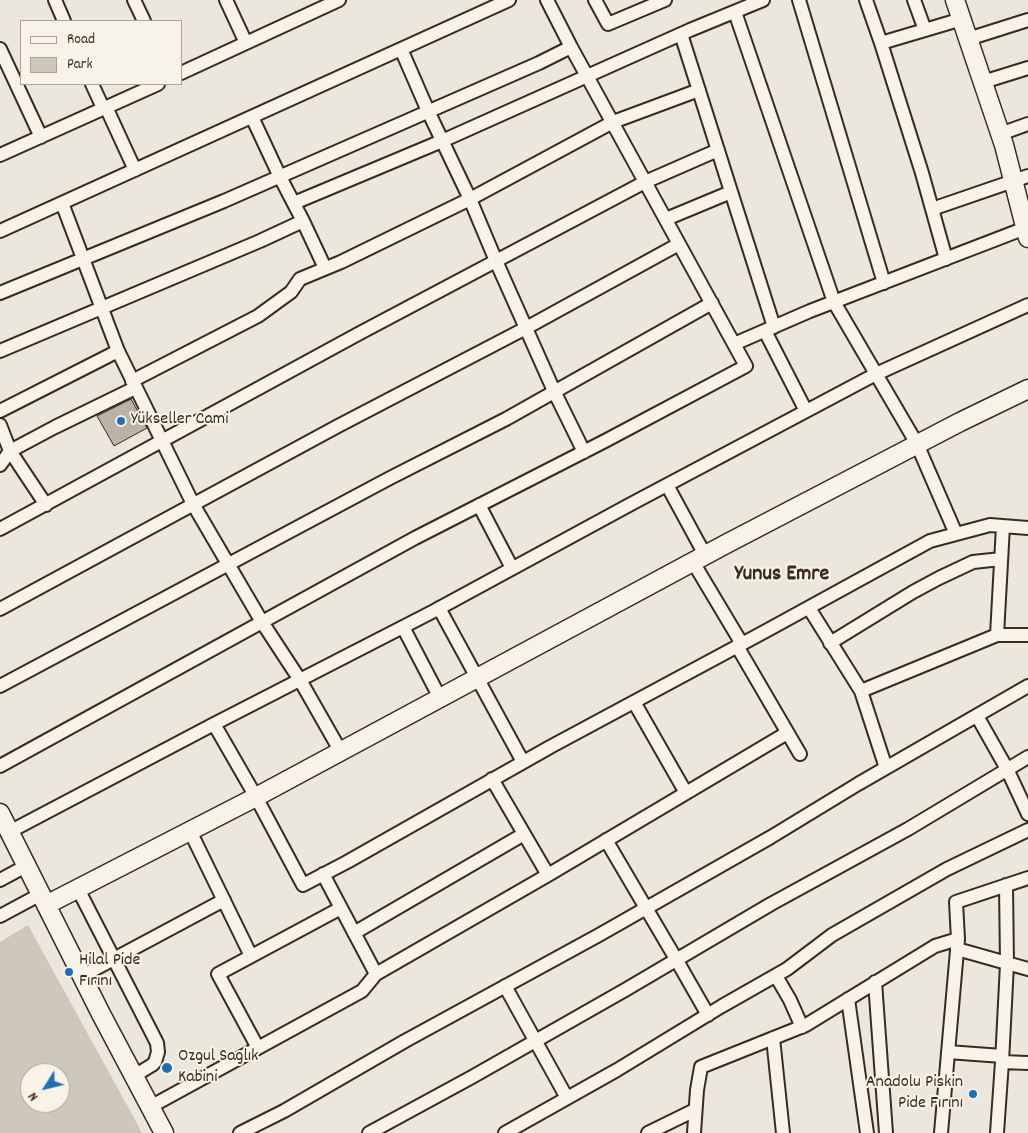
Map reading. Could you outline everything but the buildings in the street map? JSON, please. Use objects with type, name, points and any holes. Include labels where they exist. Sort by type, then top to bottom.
[{"type":"main road","points":[[955,0],[1000,134],[1021,179],[1027,231]]},
{"type":"main road","points":[[44,900],[78,889],[256,797],[699,558],[917,444],[1028,389]]},
{"type":"main road","points":[[0,813],[164,1133]]},
{"type":"street","points":[[55,0],[64,20]]},
{"type":"street","points":[[134,0],[144,20]]},
{"type":"street","points":[[226,0],[246,43]]},
{"type":"street","points":[[182,73],[246,43],[312,6],[339,0]]},
{"type":"street","points":[[0,231],[401,50],[487,4],[509,0]]},
{"type":"street","points":[[595,0],[608,24],[665,0]]},
{"type":"street","points":[[294,203],[442,141],[681,34],[763,0]]},
{"type":"street","points":[[799,0],[884,283]]},
{"type":"street","points":[[866,0],[882,43],[946,259]]},
{"type":"street","points":[[914,0],[925,30]]},
{"type":"street","points":[[0,766],[415,538],[584,452],[746,366],[571,47],[552,2]]},
{"type":"street","points":[[735,12],[834,302],[917,444],[956,534]]},
{"type":"street","points":[[882,43],[962,19]]},
{"type":"street","points":[[968,38],[1028,20]]},
{"type":"street","points":[[681,34],[731,192],[769,329],[806,411]]},
{"type":"street","points":[[0,293],[216,205],[539,63],[571,47]]},
{"type":"street","points":[[0,49],[41,137]]},
{"type":"street","points":[[401,50],[428,112],[470,198],[554,391],[584,452]]},
{"type":"street","points":[[983,82],[1028,68]]},
{"type":"street","points":[[93,85],[135,170]]},
{"type":"street","points":[[0,155],[156,85]]},
{"type":"street","points":[[0,465],[10,451],[258,316],[291,292],[300,279],[341,262],[470,198],[613,122],[698,90]]},
{"type":"street","points":[[252,117],[326,268]]},
{"type":"street","points":[[1000,134],[1028,124]]},
{"type":"street","points":[[0,529],[352,337],[645,182],[718,150]]},
{"type":"street","points":[[932,209],[1021,179]]},
{"type":"street","points":[[666,219],[731,192]]},
{"type":"street","points":[[62,203],[118,351],[193,504],[262,622],[300,680],[341,752]]},
{"type":"street","points":[[0,351],[260,242],[303,220]]},
{"type":"street","points":[[734,344],[834,302],[946,259],[1027,231]]},
{"type":"street","points":[[0,608],[526,328],[679,244]]},
{"type":"street","points":[[0,686],[506,418],[712,303]]},
{"type":"street","points":[[9,832],[439,608],[876,374],[1028,305]]},
{"type":"street","points":[[0,410],[118,351]]},
{"type":"street","points":[[0,425],[10,451],[46,505]]},
{"type":"street","points":[[667,485],[740,645],[800,754]]},
{"type":"street","points":[[479,505],[512,568]]},
{"type":"street","points":[[214,724],[304,885],[523,762],[930,541],[990,525],[1028,528]]},
{"type":"street","points":[[997,635],[1003,526]]},
{"type":"street","points":[[830,643],[939,578],[973,562],[1001,559]]},
{"type":"street","points":[[439,608],[523,762]]},
{"type":"street","points":[[808,608],[861,691],[886,768]]},
{"type":"street","points":[[403,627],[440,698]]},
{"type":"street","points":[[861,691],[997,635],[1028,635]]},
{"type":"street","points":[[240,1133],[284,1111],[405,1041],[600,935],[1028,686]]},
{"type":"street","points":[[634,702],[686,793]]},
{"type":"street","points":[[977,716],[1008,769],[1028,814]]},
{"type":"street","points":[[150,1107],[362,991],[376,974],[548,875],[787,733]]},
{"type":"street","points":[[369,1133],[536,1041],[771,904],[908,829],[1028,757]]},
{"type":"street","points":[[492,780],[548,875]]},
{"type":"street","points":[[505,1133],[617,1070],[776,976],[832,935],[946,869],[1028,830]]},
{"type":"street","points":[[190,831],[251,956]]},
{"type":"street","points":[[354,933],[524,834]]},
{"type":"street","points":[[606,840],[708,1015]]},
{"type":"street","points":[[0,880],[26,866]]},
{"type":"street","points":[[323,874],[376,974]]},
{"type":"street","points":[[941,1133],[957,944],[956,902],[1028,878]]},
{"type":"street","points":[[997,1133],[1007,964],[1006,885]]},
{"type":"street","points":[[78,889],[157,1043],[157,1057],[152,1065],[134,1076]]},
{"type":"street","points":[[0,916],[44,900]]},
{"type":"street","points":[[82,976],[224,900]]},
{"type":"street","points":[[258,1048],[218,974],[341,908]]},
{"type":"street","points":[[694,1133],[697,1090],[701,1067],[802,1027],[935,946],[957,944],[1007,964],[1028,969]]},
{"type":"street","points":[[776,976],[790,1000],[802,1027]]},
{"type":"street","points":[[875,982],[886,1133]]},
{"type":"street","points":[[505,986],[568,1098]]},
{"type":"street","points":[[848,999],[866,1133]]},
{"type":"street","points":[[774,1038],[784,1133]]},
{"type":"street","points":[[948,1052],[1028,1063]]},
{"type":"street","points":[[648,1133],[695,1110]]},
{"type":"green space","points":[[28,925],[142,1133],[0,1133],[0,942]]},
{"type":"place","name":"Yükseller Cami","points":[[121,421]]},
{"type":"place","name":"Hilal Pide Fırını","points":[[69,972]]},
{"type":"place","name":"Ozgul Saglık Kabini","points":[[167,1068]]},
{"type":"place","name":"Anadolu Piskin Pide Fırını","points":[[973,1094]]},
{"type":"district","name":"Yunus Emre","points":[[782,576]]}]
